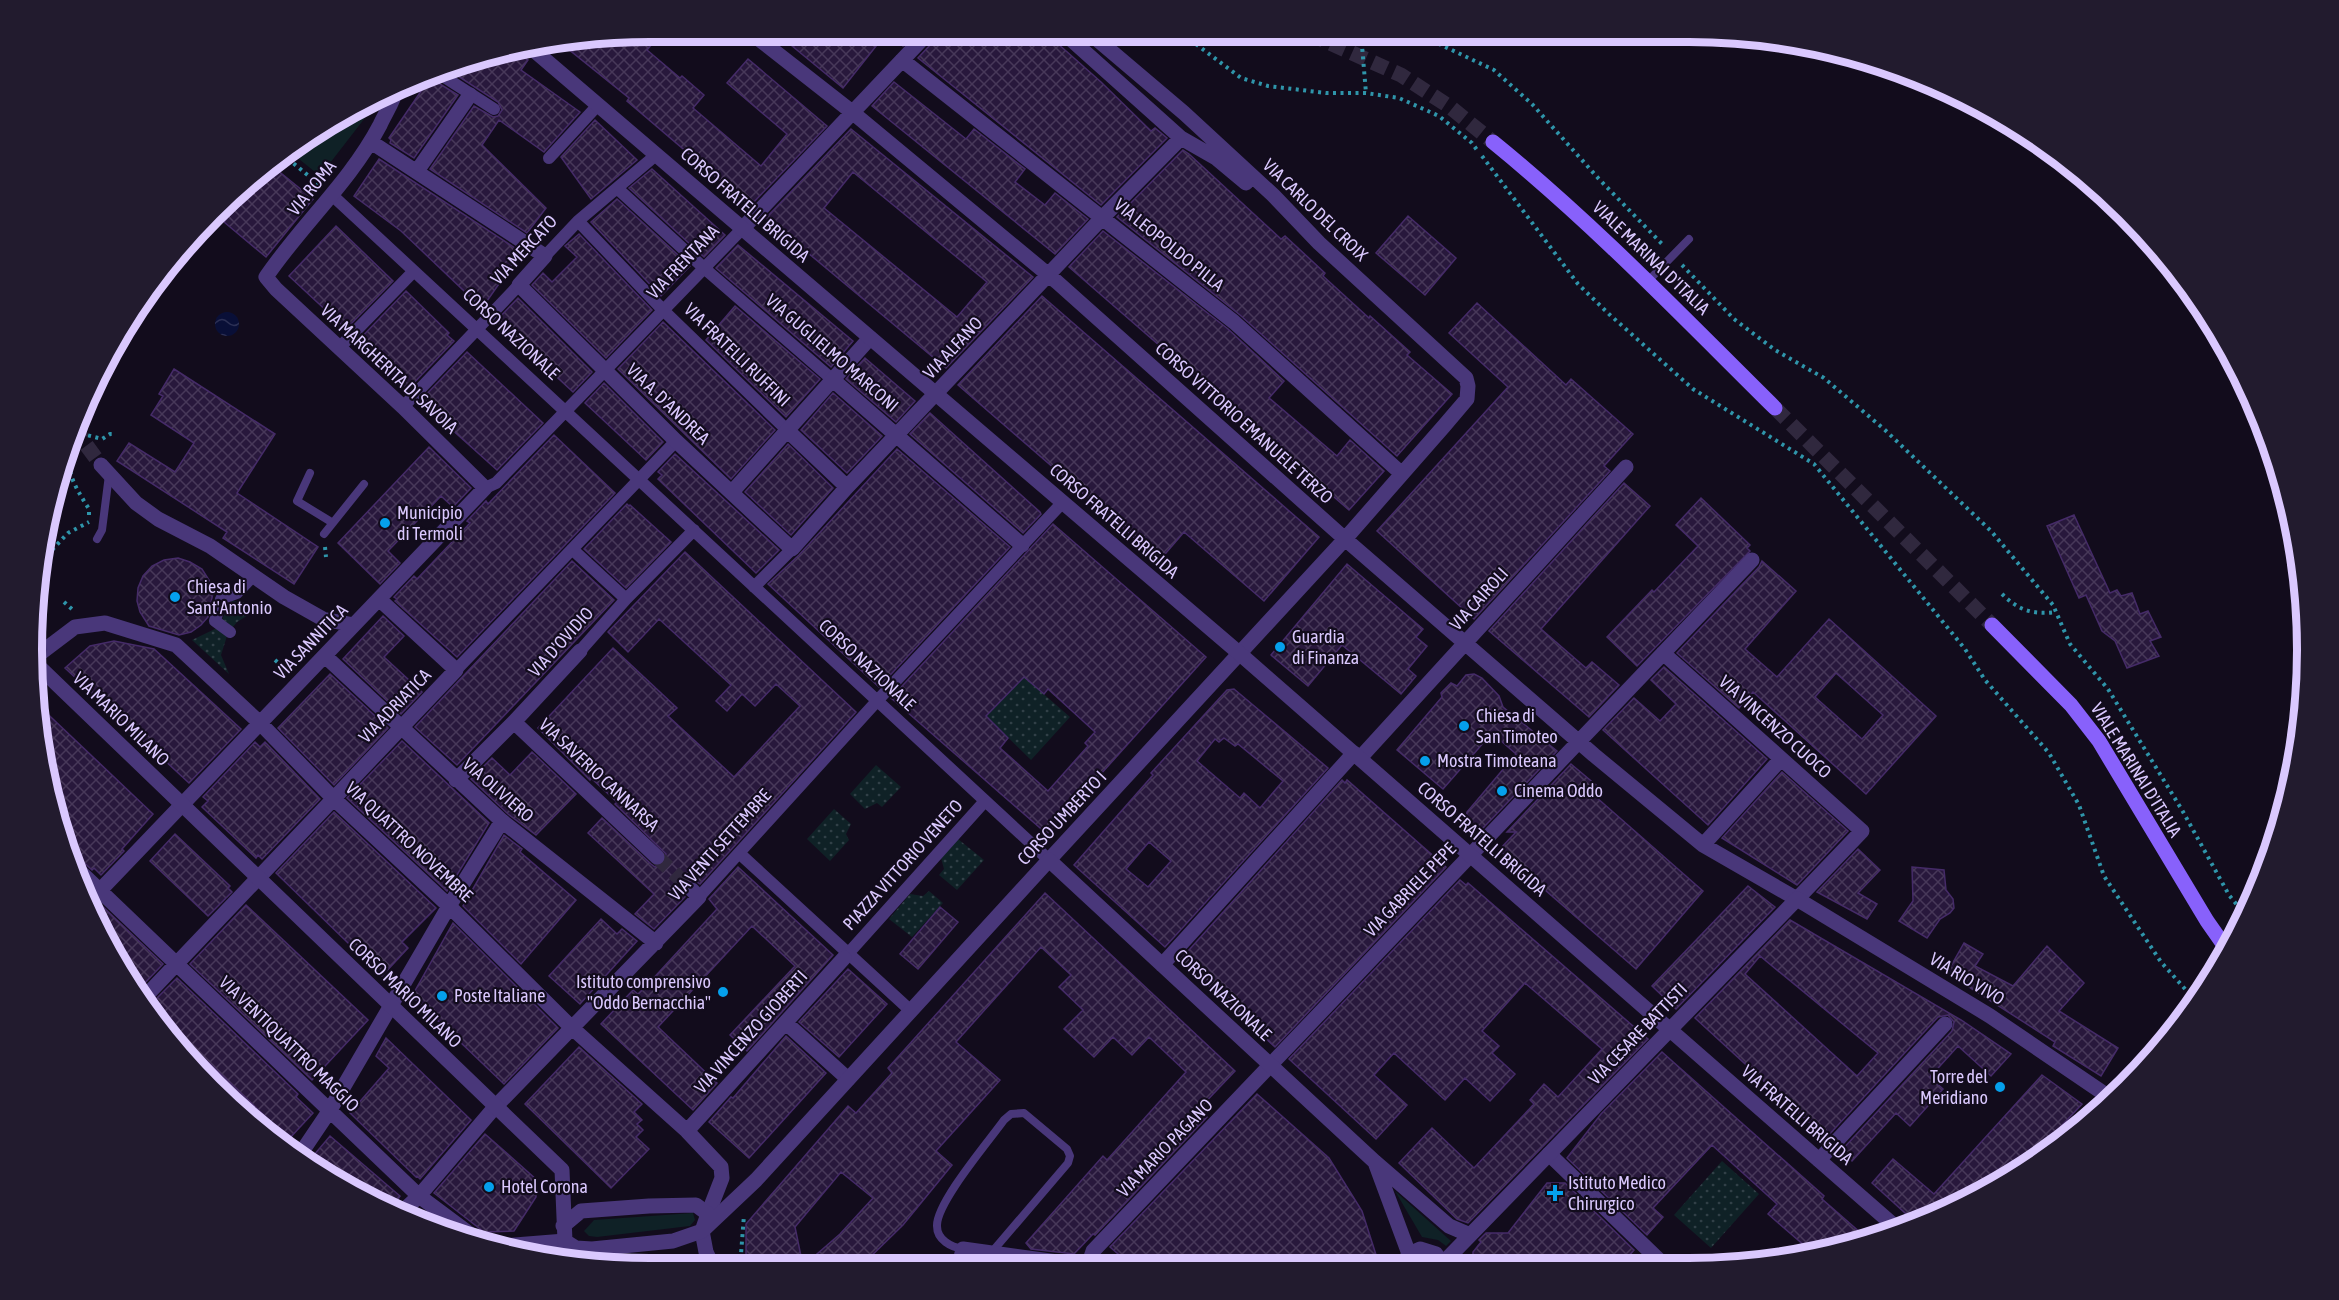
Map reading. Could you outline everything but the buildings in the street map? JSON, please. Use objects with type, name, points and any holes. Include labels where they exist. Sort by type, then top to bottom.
[{"type":"main road","name":"VIALE MARINAI D'ITALIA","points":[[1493,142],[1540,180],[1775,408]]},
{"type":"main road","name":"VIALE MARINAI D'ITALIA","points":[[1992,625],[2071,705],[2099,741],[2222,942]]},
{"type":"street","name":"CORSO VITTORIO EMANUELE TERZO","points":[[763,42],[852,112],[1049,275],[1345,538],[1703,845],[1797,898]]},
{"type":"street","name":"VIA FRENTANA","points":[[566,412],[919,42]]},
{"type":"street","points":[[1074,42],[1181,138],[1216,158],[1310,234]]},
{"type":"street","name":"VIA CARLO DEL CROIX","points":[[1100,42],[1184,113],[1273,195],[1310,234],[1466,378],[1467,399],[1444,426]]},
{"type":"street","name":"CORSO FRATELLI BRIGIDA","points":[[537,53],[1239,653],[1670,1030]]},
{"type":"street","name":"VIA LEOPOLDO PILLA","points":[[902,60],[1234,322],[1402,474]]},
{"type":"street","points":[[445,78],[494,110]]},
{"type":"street","points":[[417,171],[470,95]]},
{"type":"street","name":"VIA ROMA","points":[[266,277],[280,256],[333,196],[371,142],[393,99]]},
{"type":"street","points":[[549,158],[598,105]]},
{"type":"street","name":"VIA ALFANO","points":[[754,586],[792,549],[847,487],[1181,138]]},
{"type":"street","points":[[371,142],[545,256]]},
{"type":"street","name":"VIA MERCATO","points":[[404,407],[578,221],[656,155]]},
{"type":"street","name":"VIA GUGLIELMO MARCONI","points":[[618,189],[704,268],[1022,545]]},
{"type":"street","name":"CORSO NAZIONALE","points":[[333,196],[1375,1162],[1449,1226],[1470,1235]]},
{"type":"street","name":"VIA FRATELLI RUFFINI","points":[[578,221],[663,310],[847,487]]},
{"type":"street","points":[[339,348],[414,271]]},
{"type":"street","name":"VIA MARGHERITA DI SAVOIA","points":[[266,277],[486,488]]},
{"type":"street","name":"VIA A. D'ANDREA","points":[[519,285],[676,441],[792,549]]},
{"type":"street","points":[[732,492],[870,338]]},
{"type":"street","name":"VIA SANNITICA","points":[[94,896],[486,488],[496,483],[566,412]]},
{"type":"street","name":"CORSO UMBERTO I","points":[[702,1231],[756,1180],[1345,538],[1444,426]]},
{"type":"street","name":"VIA ADRIATICA","points":[[148,993],[676,441]]},
{"type":"street","name":"VIA CAIROLI","points":[[1162,965],[1466,643],[1626,466]]},
{"type":"street","points":[[105,470],[136,503],[158,519],[210,546],[284,597],[323,619],[354,626]]},
{"type":"street","name":"VIA VENTI SETTEMBRE","points":[[407,1207],[495,1107],[571,1027],[656,943],[696,894],[740,853],[877,701],[1063,502]]},
{"type":"street","name":"VIA D'OVIDIO","points":[[456,780],[514,722],[626,599],[694,531]]},
{"type":"street","points":[[572,549],[626,599]]},
{"type":"street","name":"VIA GABRIELE PEPE","points":[[1270,1065],[1752,560]]},
{"type":"street","points":[[230,632],[215,621],[221,599],[237,592],[253,576]]},
{"type":"street","points":[[379,600],[456,670]]},
{"type":"street","name":"VIA QUATTRO NOVEMBRE","points":[[42,653],[75,627],[105,623],[176,645],[260,723],[334,799],[449,906],[571,1027],[687,1131],[721,1167],[722,1178],[708,1214]]},
{"type":"street","name":"VIA VINCENZO CUOCO","points":[[1663,653],[1862,831]]},
{"type":"street","name":"VIA OLIVIERO","points":[[325,656],[502,821],[656,943]]},
{"type":"street","name":"VIA MARIO MILANO","points":[[42,668],[182,805]]},
{"type":"street","name":"VIA SAVERIO CANNARSA","points":[[514,722],[657,857]]},
{"type":"street","points":[[1703,845],[1781,759]]},
{"type":"street","name":"PIAZZA VITTORIO VENETO","points":[[846,956],[985,801]]},
{"type":"street","name":"CORSO MARIO MILANO","points":[[182,805],[562,1170],[564,1233]]},
{"type":"street","points":[[303,1150],[330,1110],[449,906],[502,821]]},
{"type":"street","name":"VIA CESARE BATTISTI","points":[[1448,1258],[1862,831]]},
{"type":"street","name":"PIAZZA VITTORIO VENETO","points":[[740,853],[846,956],[911,1011]]},
{"type":"street","name":"VIA VENTIQUATTRO MAGGIO","points":[[85,876],[419,1196],[463,1228]]},
{"type":"street","name":"VIA RIO VIVO","points":[[1797,898],[1990,1016],[2104,1094]]},
{"type":"street","name":"VIA VINCENZO GIOBERTI","points":[[687,1131],[846,956]]},
{"type":"street","points":[[786,1023],[848,1079]]},
{"type":"street","points":[[1819,1160],[1945,1024]]},
{"type":"street","name":"VIA FRATELLI BRIGIDA","points":[[1670,1030],[1891,1223]]},
{"type":"street","name":"VIA MARIO PAGANO","points":[[1096,1258],[1093,1251],[1270,1065]]},
{"type":"street","points":[[1549,1154],[1657,1258]]},
{"type":"street","name":"CORSO NAZIONALE","points":[[1375,1162],[1406,1258]]},
{"type":"street","points":[[524,1244],[564,1233],[582,1211],[696,1205],[708,1214],[702,1231],[709,1258]]},
{"type":"street","points":[[564,1233],[576,1248],[592,1249],[673,1241],[702,1231]]},
{"type":"street","points":[[961,1258],[963,1249],[1028,1258]]},
{"type":"street","points":[[1407,1258],[1420,1249],[1431,1251],[1439,1258]]},
{"type":"lane","points":[[1647,282],[1689,239]]},
{"type":"lane","points":[[97,539],[102,530],[105,470]]},
{"type":"lane","points":[[310,473],[297,501],[333,523]]},
{"type":"lane","points":[[324,534],[364,484]]},
{"type":"lane","points":[[963,1249],[944,1242],[939,1234],[937,1225],[943,1205],[1004,1120],[1011,1114],[1024,1113],[1067,1149],[1070,1156],[1068,1163],[991,1253]]},
{"type":"path","points":[[1193,42],[1241,78],[1268,86],[1326,93],[1366,93],[1399,98],[1439,116],[1472,143],[1578,284],[1693,389],[1814,464],[1965,649],[1985,680],[2049,753],[2079,805],[2104,876],[2161,962],[2190,995]]},
{"type":"path","points":[[1362,42],[1366,93]]},
{"type":"path","points":[[1435,42],[1494,70],[1532,104],[1598,178],[1734,319],[1775,350],[1824,378],[1885,430],[1991,531],[2053,605],[2070,644],[2109,689],[2182,810],[2229,895],[2239,908]]},
{"type":"path","points":[[290,161],[333,196]]},
{"type":"path","points":[[82,434],[102,439],[110,434],[116,434]]},
{"type":"path","points":[[51,551],[68,533],[89,523],[89,509],[71,479],[70,470]]},
{"type":"path","points":[[2002,594],[2013,605],[2032,613],[2056,612]]},
{"type":"path","points":[[64,602],[76,613]]},
{"type":"path","points":[[275,660],[282,666]]},
{"type":"path","points":[[740,1258],[742,1221],[746,1211]]},
{"type":"shaded area","points":[[368,114],[320,176],[296,156],[346,123]]},
{"type":"shaded area","points":[[232,601],[243,602],[255,611],[233,627],[222,619]]},
{"type":"shaded area","points":[[217,628],[227,636],[221,655],[229,674],[192,640]]},
{"type":"shaded area","points":[[1024,677],[1070,717],[1031,760],[986,716]]},
{"type":"shaded area","points":[[876,765],[901,787],[882,807],[877,803],[865,809],[850,794]]},
{"type":"shaded area","points":[[834,809],[851,824],[846,834],[849,840],[830,861],[807,839]]},
{"type":"shaded area","points":[[958,839],[984,860],[957,890],[939,875],[944,869],[941,858]]},
{"type":"shaded area","points":[[929,891],[943,903],[912,937],[889,919],[910,894],[923,896]]},
{"type":"shaded area","points":[[1722,1161],[1759,1194],[1711,1248],[1674,1215]]},
{"type":"shaded area","points":[[1395,1191],[1451,1241],[1446,1246],[1438,1240],[1422,1237]]},
{"type":"shaded area","points":[[693,1213],[695,1220],[690,1226],[597,1237],[589,1236],[584,1231],[594,1220]]},
{"type":"water","points":[[227,312],[232,313],[238,319],[238,329],[232,335],[227,336],[222,335],[216,329],[215,324],[216,319],[222,313]]},
{"type":"tunnel","points":[[1328,42],[1401,75],[1450,107],[1493,142]]},
{"type":"tunnel","points":[[1775,408],[1992,625]]},
{"type":"tunnel","points":[[81,437],[101,465]]},
{"type":"tunnel","points":[[657,857],[692,890]]},
{"type":"place","name":"Municipio di Termoli","points":[[385,523]]},
{"type":"place","name":"Chiesa di Sant'Antonio","points":[[175,597]]},
{"type":"place","name":"Guardia di Finanza","points":[[1280,647]]},
{"type":"place","name":"Chiesa di San Timoteo","points":[[1464,726]]},
{"type":"place","name":"Mostra Timoteana","points":[[1425,761]]},
{"type":"place","name":"Cinema Oddo","points":[[1502,791]]},
{"type":"place","name":"Istituto comprensivo \"Oddo Bernacchia\"","points":[[723,992]]},
{"type":"place","name":"Poste Italiane","points":[[442,996]]},
{"type":"place","name":"Torre del Meridiano","points":[[2000,1087]]},
{"type":"place","name":"Hotel Corona","points":[[489,1187]]},
{"type":"place","name":"Istituto Medico Chirurgico","points":[[1555,1193]]}]
